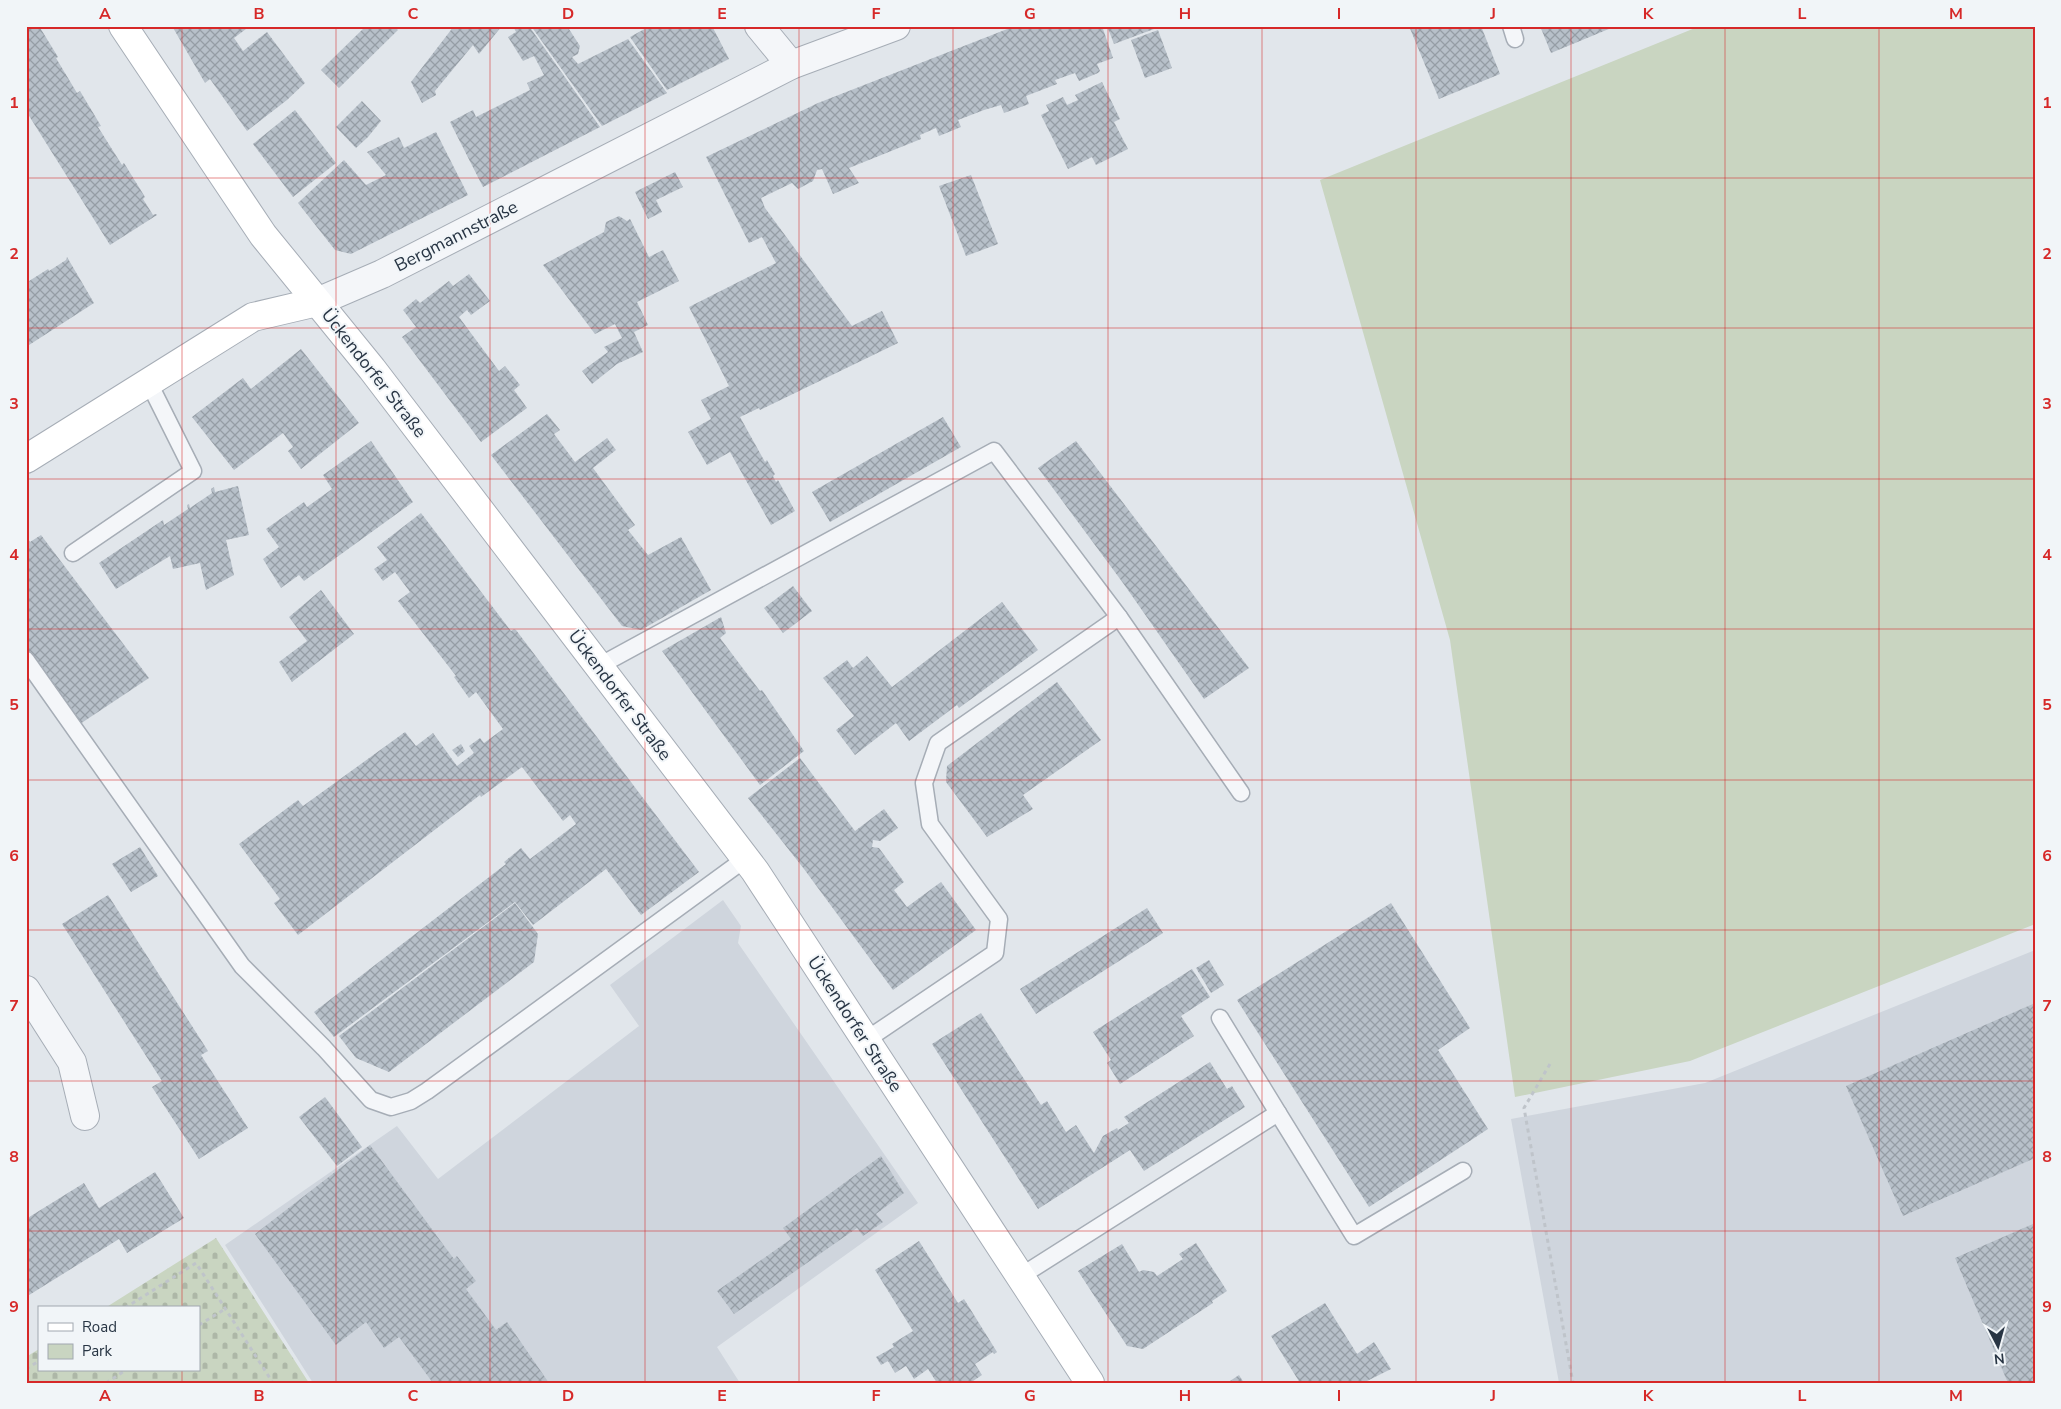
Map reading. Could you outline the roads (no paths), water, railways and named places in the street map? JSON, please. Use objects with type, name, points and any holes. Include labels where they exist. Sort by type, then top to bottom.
[{"type":"main road","name":"Ückendorfer Straße","points":[[123,26],[263,235],[378,376],[745,859],[866,1040],[1090,1383]]},
{"type":"main road","name":"Bergmannstraße","points":[[26,458],[253,317],[317,302]]},
{"type":"street","points":[[759,26],[791,65]]},
{"type":"street","name":"Bergmannstraße","points":[[317,302],[382,274],[791,65],[896,26]]},
{"type":"street","points":[[26,990],[72,1062],[84,1116]]},
{"type":"lane","points":[[73,553],[193,471],[148,381]]},
{"type":"lane","points":[[599,666],[994,451],[1118,616],[1241,793]]},
{"type":"lane","points":[[866,1040],[995,953],[999,919],[930,824],[924,783],[938,743],[1118,616]]},
{"type":"lane","points":[[26,660],[242,966],[324,1048],[371,1100],[390,1107],[411,1101],[427,1091],[745,859]]},
{"type":"lane","points":[[1220,1018],[1354,1236],[1463,1171]]},
{"type":"lane","points":[[1021,1276],[1278,1113]]}]
